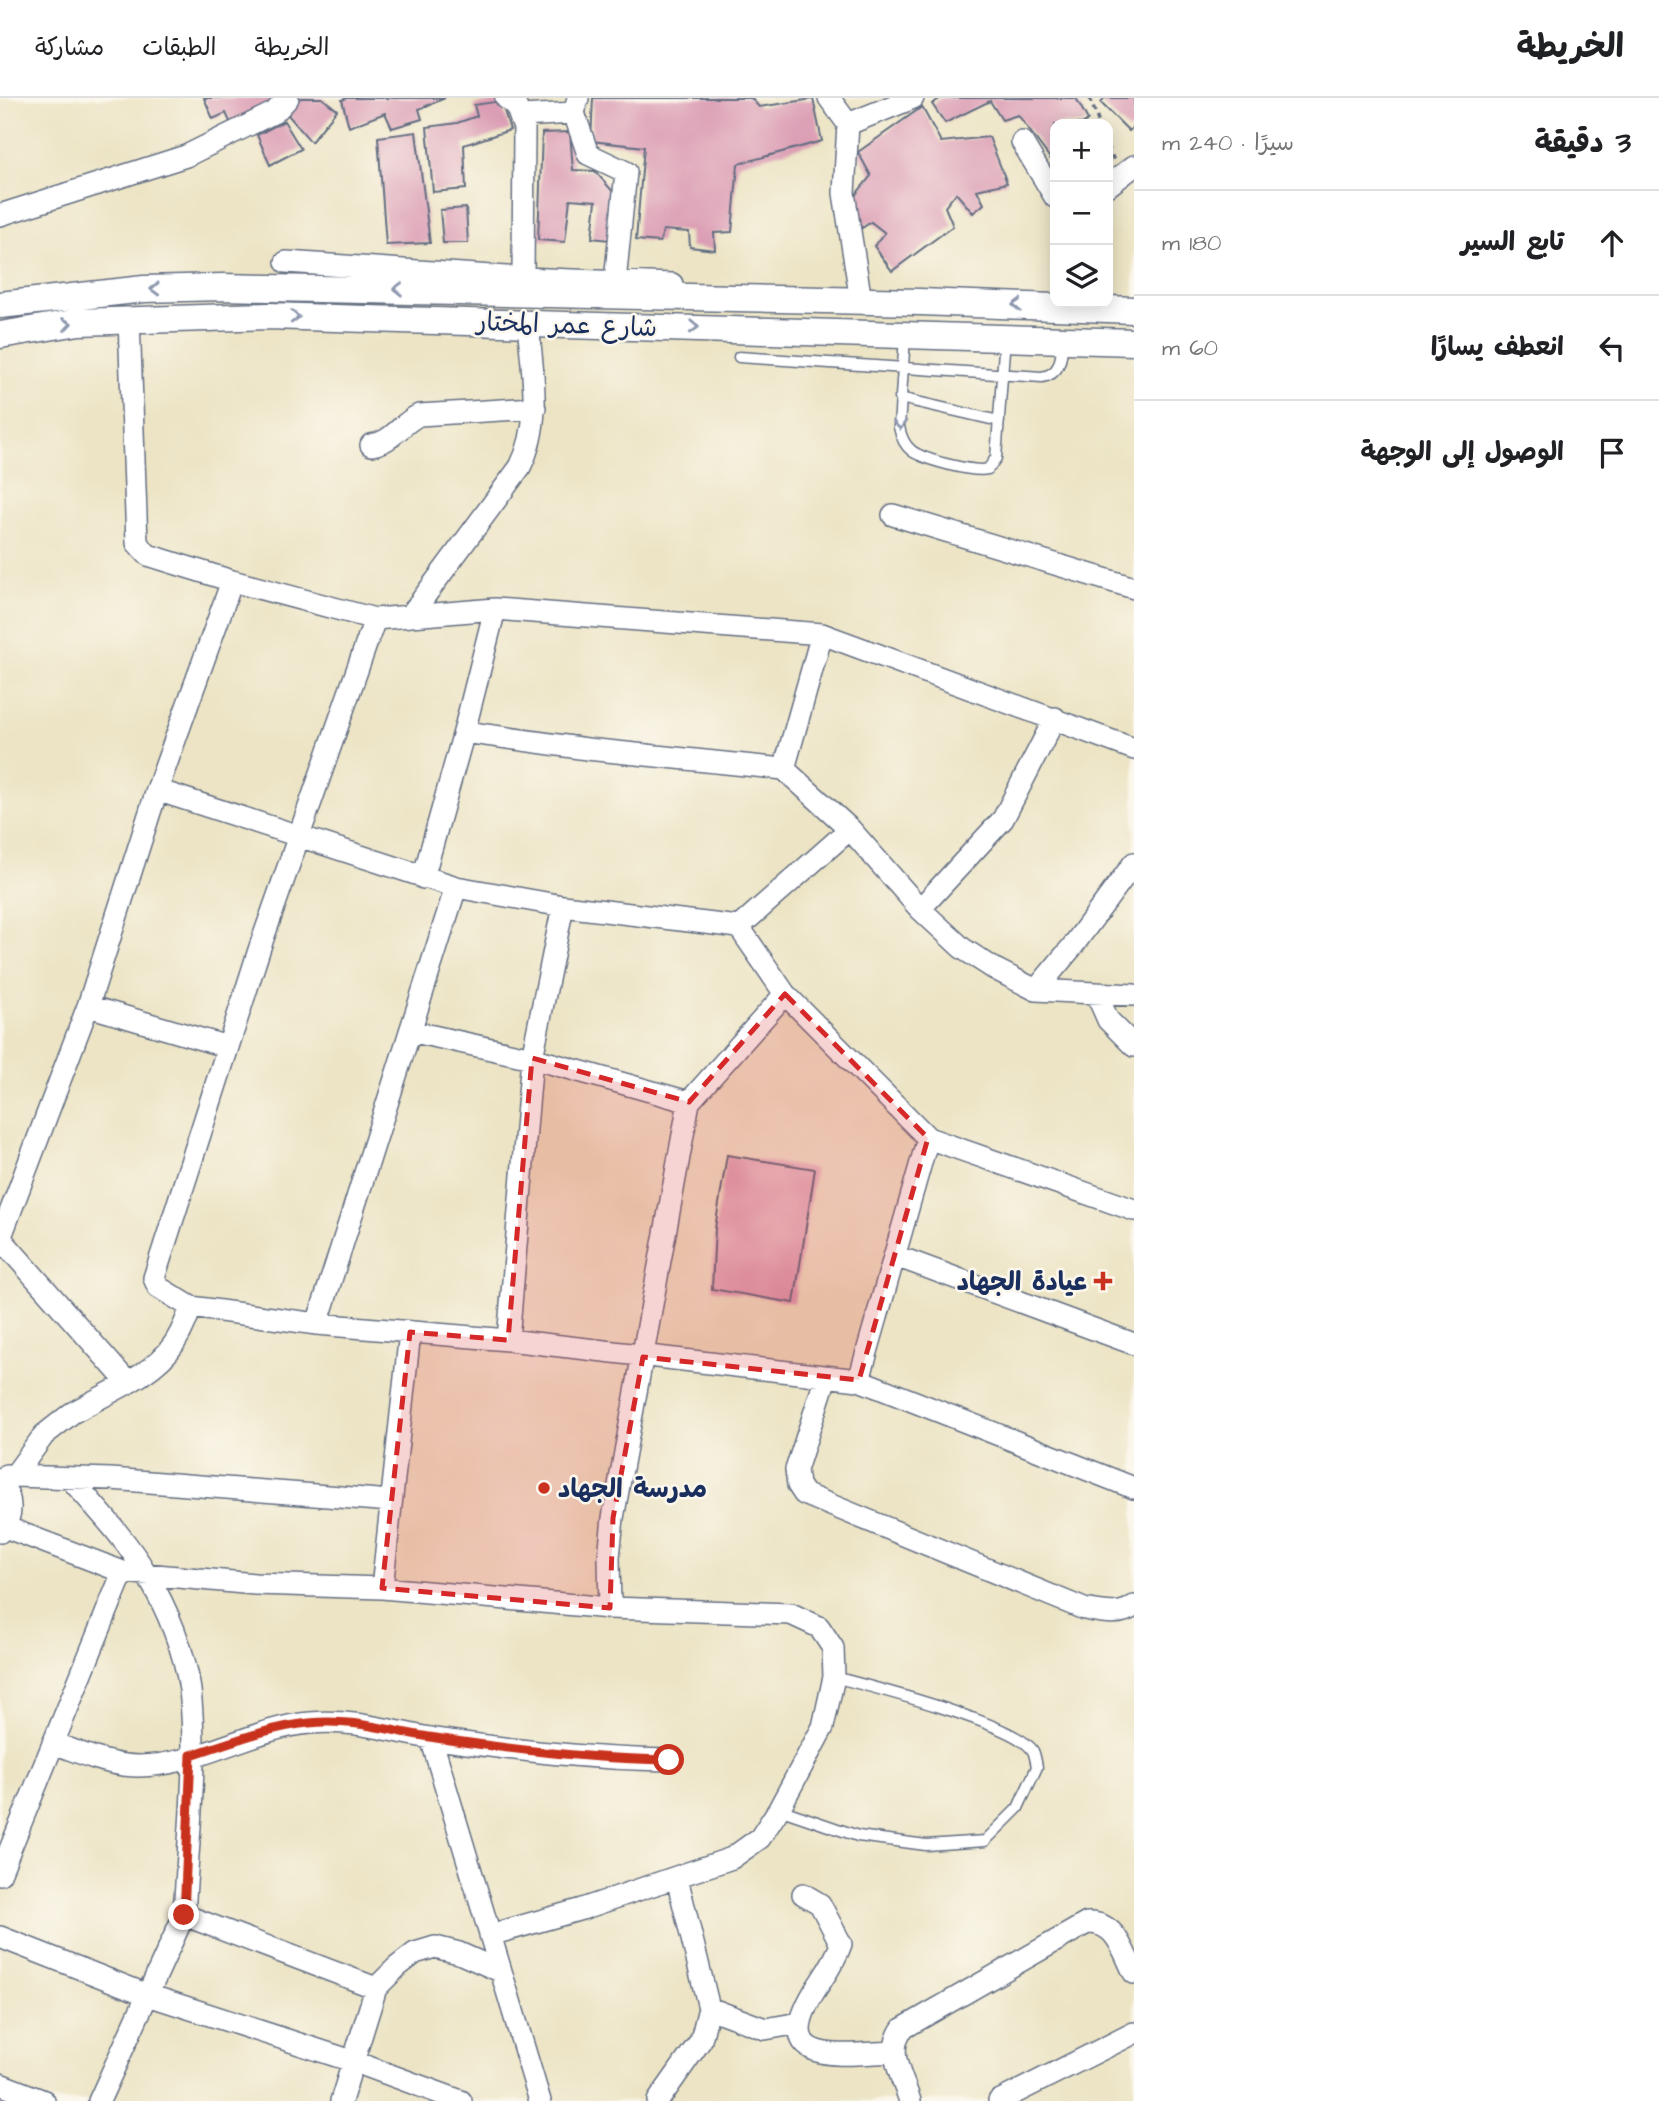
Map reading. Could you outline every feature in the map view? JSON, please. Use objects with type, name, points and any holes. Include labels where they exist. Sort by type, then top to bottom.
[{"type":"street","points":[[0,215],[186,156],[275,112],[288,98]]},
{"type":"street","points":[[506,98],[522,116],[523,278]]},
{"type":"street","points":[[829,98],[848,124],[844,193],[860,295]]},
{"type":"street","points":[[848,124],[913,98]]},
{"type":"street","points":[[522,116],[576,106],[587,154],[624,169],[627,176],[614,288],[613,325]]},
{"type":"street","points":[[1022,142],[1050,189]]},
{"type":"street","points":[[286,262],[523,278],[614,288]]},
{"type":"street","name":"شارع عمر المختار","points":[[0,305],[144,289],[223,287],[614,288],[860,295],[1050,304]]},
{"type":"street","name":"شارع عمر المختار","points":[[1106,308],[1134,310]]},
{"type":"street","name":"شارع عمر المختار","points":[[0,334],[79,322],[268,316],[613,325],[826,346],[905,333],[1134,342]]},
{"type":"street","points":[[128,319],[137,544],[148,555],[232,581],[375,619],[495,609],[822,634],[1134,749]]},
{"type":"street","points":[[410,616],[520,467],[530,448],[535,408],[527,323]]},
{"type":"street","points":[[371,445],[384,443],[406,421],[419,415],[535,408]]},
{"type":"street","points":[[893,515],[1134,589]]},
{"type":"street","points":[[128,1383],[1,1239],[88,1006],[157,790],[232,581]]},
{"type":"street","points":[[423,878],[495,609]]},
{"type":"street","points":[[375,619],[298,835],[228,1047],[154,1278],[158,1287],[191,1307],[317,1325],[508,1340],[859,1380],[1134,1488]]},
{"type":"street","points":[[784,769],[822,634]]},
{"type":"street","points":[[920,909],[1003,819],[1055,718]]},
{"type":"street","points":[[464,732],[587,749],[784,769],[850,829],[920,909],[962,948],[1036,990],[1134,995]]},
{"type":"street","points":[[157,790],[456,887],[563,906],[739,927],[850,829]]},
{"type":"street","points":[[1036,990],[1134,863]]},
{"type":"street","points":[[317,1325],[456,887]]},
{"type":"street","points":[[508,1340],[531,1058],[563,906]]},
{"type":"street","points":[[739,927],[785,994],[928,1138],[1134,1210]]},
{"type":"street","points":[[610,1608],[609,1557],[613,1518],[689,1102],[785,994]]},
{"type":"street","points":[[1097,995],[1108,1020],[1134,1046]]},
{"type":"street","points":[[88,1006],[228,1047]]},
{"type":"street","points":[[410,1031],[531,1058],[689,1102]]},
{"type":"street","points":[[859,1380],[928,1138]]},
{"type":"street","points":[[896,1256],[1134,1344]]},
{"type":"street","points":[[5,1478],[44,1435],[72,1413],[147,1372],[171,1350],[181,1337],[191,1307]]},
{"type":"street","points":[[382,1588],[410,1332]]},
{"type":"street","points":[[826,1377],[796,1471],[797,1485],[804,1494],[1084,1609],[1109,1613],[1127,1611],[1134,1606]]},
{"type":"street","points":[[5,1478],[70,1478],[391,1501]]},
{"type":"street","points":[[5,1478],[11,1506],[2,1529],[123,1572],[255,1584],[382,1588],[610,1608],[791,1614],[819,1627],[833,1648],[834,1677],[823,1727],[779,1809],[760,1838],[732,1858],[677,1878],[490,1935]]},
{"type":"street","points":[[70,1478],[113,1527],[148,1575],[178,1641],[190,1689],[191,1755],[184,1915],[145,1994],[99,2101]]},
{"type":"street","points":[[0,1874],[123,1572]]},
{"type":"street","points":[[53,1742],[125,1765],[161,1765],[255,1734],[309,1723],[366,1723],[431,1738],[600,1759],[669,1760]]},
{"type":"street","points":[[431,1738],[540,2101]]},
{"type":"street","points":[[659,2101],[701,2040],[709,2008],[677,1878]]},
{"type":"street","points":[[803,1894],[820,1904],[841,1944],[800,2023],[800,2039],[809,2050],[830,2055],[893,2052]]},
{"type":"street","points":[[184,1915],[376,1988]]},
{"type":"street","points":[[910,2101],[893,2052],[894,2040],[902,2029],[1087,1923],[1099,1922],[1111,1928],[1134,1973]]},
{"type":"street","points":[[0,1937],[145,1994],[355,2062],[461,2101]]},
{"type":"street","points":[[341,2101],[376,1988],[415,1953],[435,1947],[459,1952],[500,1971]]},
{"type":"street","points":[[709,2008],[765,2029],[800,2023]]},
{"type":"street","points":[[999,2101],[1024,2096],[1134,2033]]},
{"type":"street","points":[[0,2084],[44,2101]]},
{"type":"lane","points":[[905,333],[899,427],[906,445],[916,453],[975,471],[988,469],[996,458],[1005,337]]},
{"type":"lane","points":[[739,357],[826,346],[903,368],[1042,377],[1052,374],[1059,366],[1063,339]]},
{"type":"lane","points":[[900,398],[999,421]]},
{"type":"lane","points":[[779,1809],[858,1836],[926,1845],[985,1841],[1018,1808],[1037,1767],[1033,1750],[1014,1737],[945,1707],[834,1677]]},
{"type":"path","points":[[1090,98],[1097,119]]},
{"type":"highlighted area","points":[[785,994],[928,1138],[859,1380],[643,1357],[613,1518],[610,1608],[382,1588],[410,1332],[508,1340],[532,1058],[689,1102]]},
{"type":"building","points":[[204,98],[273,98],[269,105],[231,124],[226,113],[213,119]]},
{"type":"building","points":[[300,98],[322,98],[337,110],[311,142],[288,115]]},
{"type":"building","points":[[445,98],[419,109],[422,119],[392,128],[385,113],[349,127],[342,100]]},
{"type":"building","points":[[593,98],[751,98],[759,107],[813,99],[822,141],[738,164],[732,232],[714,233],[715,250],[690,247],[689,232],[663,230],[660,242],[636,240],[644,147],[591,141]]},
{"type":"building","points":[[941,98],[1076,98],[1087,119],[1050,119],[1050,158],[1018,115],[1002,120],[990,101],[945,123],[932,104]]},
{"type":"building","points":[[1104,98],[1134,98],[1134,126],[1129,131],[1101,103]]},
{"type":"building","points":[[501,101],[510,130],[464,145],[466,189],[433,192],[427,127],[457,123],[477,116],[474,105]]},
{"type":"building","points":[[922,107],[941,142],[989,137],[1007,183],[977,190],[984,204],[973,213],[956,193],[945,207],[953,226],[892,271],[874,246],[885,233],[871,222],[862,228],[848,204],[871,176],[858,152]]},
{"type":"building","points":[[284,121],[301,149],[270,165],[257,135]]},
{"type":"building","points":[[416,132],[430,243],[386,245],[378,137]]},
{"type":"building","points":[[570,132],[573,170],[595,171],[621,201],[619,241],[592,238],[596,201],[570,199],[565,242],[538,240],[542,133]]},
{"type":"building","points":[[466,208],[468,243],[443,243],[440,210]]},
{"type":"building","points":[[727,1155],[815,1169],[794,1303],[712,1289],[715,1228]]},
{"type":"place","name":"عيادة الجهاد","points":[[1103,1281]]},
{"type":"place","name":"مدرسة الجهاد","points":[[544,1488]]},
{"type":"route","points":[[184,1915],[191,1755],[255,1734],[309,1723],[366,1723],[431,1738],[536,1753],[600,1759],[669,1760]]}]
